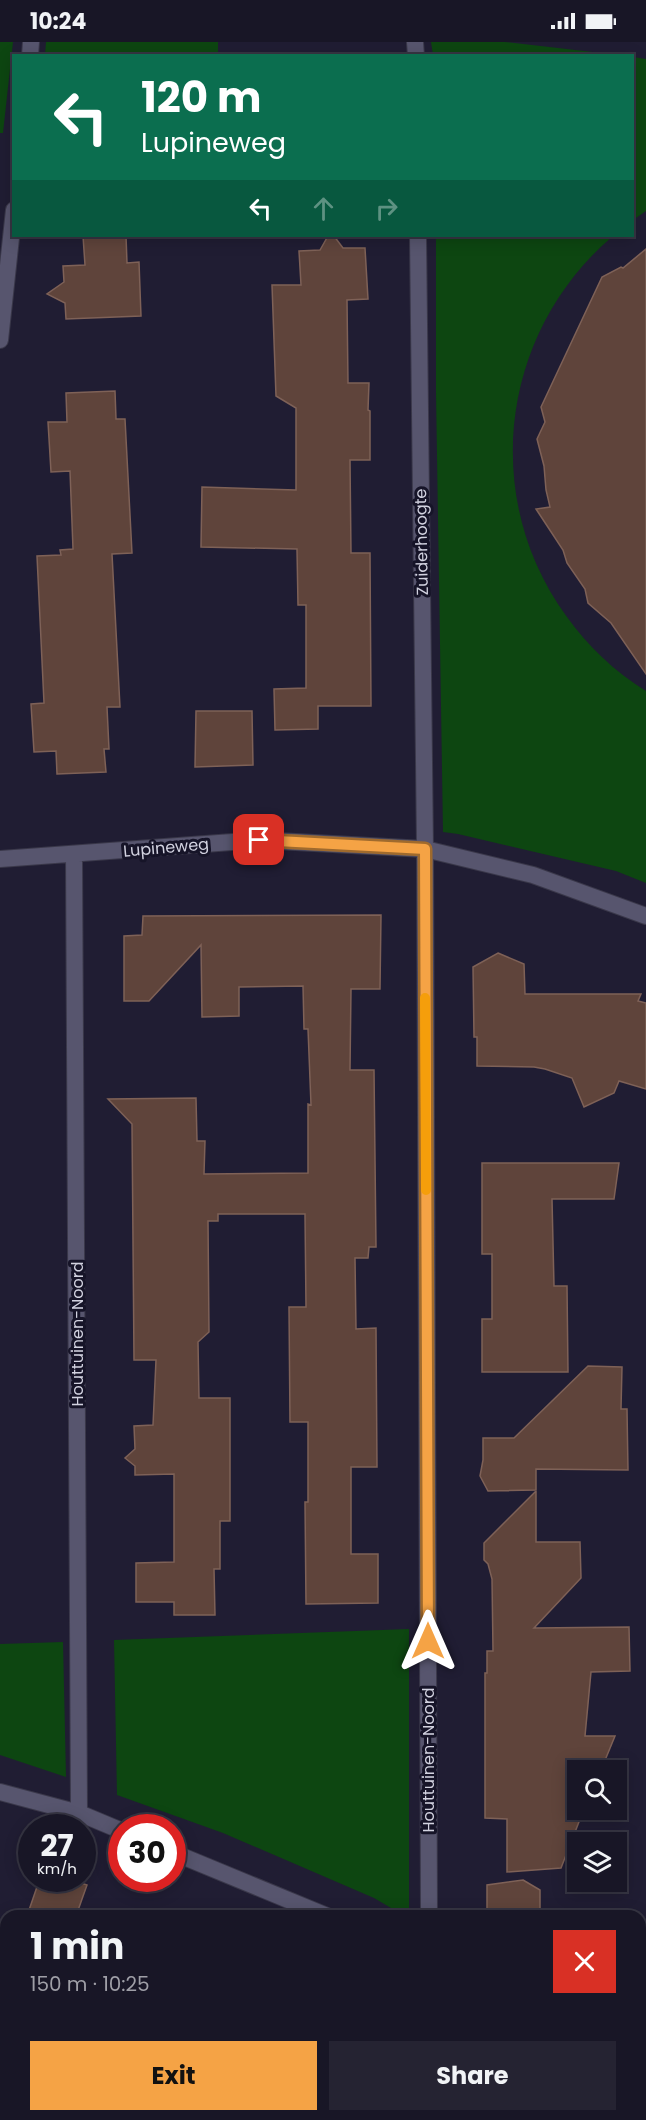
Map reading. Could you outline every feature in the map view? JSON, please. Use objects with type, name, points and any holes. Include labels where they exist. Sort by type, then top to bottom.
[{"type":"street","points":[[0,340],[12,229]]},
{"type":"street","name":"Zuiderhoogte","points":[[418,237],[425,849]]},
{"type":"street","name":"Lupineweg","points":[[0,859],[259,840],[425,849],[533,875],[646,916]]},
{"type":"street","name":"Houttuinen-Noord","points":[[425,849],[429,1910]]},
{"type":"street","name":"Houttuinen-Noord","points":[[74,855],[79,1813]]},
{"type":"street","points":[[0,1792],[79,1813],[108,1825]]},
{"type":"street","points":[[186,1858],[312,1910]]},
{"type":"green space","points":[[0,42],[13,42],[3,133],[0,133]]},
{"type":"green space","points":[[46,42],[218,42],[218,54],[45,54]]},
{"type":"green space","points":[[431,42],[505,42],[610,54],[433,54]]},
{"type":"green space","points":[[634,57],[646,59],[646,211],[634,219]]},
{"type":"green space","points":[[436,237],[612,237],[575,275],[546,319],[526,367],[515,417],[513,469],[521,520],[539,570],[567,617],[603,658],[646,691],[646,883],[616,871],[443,832],[436,393]]},
{"type":"green space","points":[[409,1629],[409,1910],[394,1910],[374,1898],[223,1833],[186,1820],[186,1814],[170,1814],[117,1795],[114,1640]]},
{"type":"green space","points":[[63,1642],[66,1777],[0,1755],[0,1644]]},
{"type":"building","points":[[83,237],[126,237],[127,263],[139,262],[141,316],[66,319],[65,303],[47,294],[64,282],[63,266],[85,265]]},
{"type":"building","points":[[327,237],[335,237],[343,248],[365,248],[368,299],[347,300],[348,383],[369,383],[370,460],[350,460],[351,553],[370,553],[371,706],[318,706],[318,729],[275,730],[274,689],[306,688],[306,605],[298,605],[297,549],[201,547],[202,487],[296,490],[296,408],[276,396],[272,285],[301,285],[299,251],[320,250]]},
{"type":"building","points":[[646,249],[646,674],[611,623],[588,603],[585,589],[536,509],[550,507],[544,466],[537,439],[545,422],[541,407],[602,277],[623,268]]},
{"type":"building","points":[[115,391],[116,419],[125,419],[132,553],[112,554],[120,707],[107,707],[109,749],[104,749],[106,772],[57,774],[56,751],[34,752],[31,704],[44,703],[37,556],[61,555],[60,550],[73,549],[70,471],[51,472],[48,422],[67,422],[66,393]]},
{"type":"building","points":[[196,711],[252,711],[253,765],[195,767]]},
{"type":"building","points":[[381,915],[380,989],[351,989],[350,1070],[374,1070],[376,1247],[369,1247],[368,1258],[355,1258],[356,1329],[376,1328],[377,1467],[351,1467],[351,1554],[378,1554],[378,1603],[306,1604],[305,1502],[308,1502],[308,1422],[290,1422],[289,1307],[306,1307],[305,1214],[218,1214],[218,1221],[208,1221],[209,1332],[198,1342],[199,1398],[230,1398],[230,1521],[220,1521],[220,1569],[214,1569],[215,1615],[174,1615],[174,1602],[136,1602],[136,1563],[174,1562],[174,1474],[135,1475],[135,1466],[125,1458],[135,1449],[134,1426],[153,1425],[156,1360],[134,1360],[132,1124],[108,1099],[196,1098],[197,1141],[205,1141],[204,1174],[308,1173],[308,1104],[311,1105],[308,1029],[304,1029],[303,986],[239,987],[239,1016],[202,1017],[201,945],[149,1001],[124,1001],[124,936],[142,935],[143,916]]},
{"type":"building","points":[[498,953],[524,964],[525,994],[641,994],[638,1001],[646,1003],[646,1089],[619,1081],[614,1093],[584,1107],[572,1078],[534,1067],[477,1066],[477,1037],[474,1037],[473,967]]},
{"type":"building","points":[[482,1163],[619,1163],[614,1199],[552,1199],[554,1286],[567,1286],[568,1372],[482,1372],[482,1319],[492,1319],[492,1254],[482,1254]]},
{"type":"building","points":[[588,1366],[622,1367],[621,1409],[627,1409],[628,1470],[536,1469],[536,1490],[488,1491],[480,1476],[483,1438],[514,1438]]},
{"type":"building","points":[[536,1491],[536,1542],[580,1542],[581,1578],[534,1628],[629,1627],[630,1671],[591,1672],[585,1736],[615,1736],[605,1760],[567,1760],[567,1820],[580,1820],[575,1832],[567,1832],[567,1853],[561,1868],[507,1872],[507,1819],[485,1818],[485,1673],[487,1673],[487,1651],[493,1651],[492,1579],[488,1564],[484,1560],[484,1543]]},
{"type":"building","points":[[523,1880],[540,1890],[540,1910],[487,1910],[487,1885]]},
{"type":"building","points":[[35,1892],[85,1892],[78,1910],[29,1910]]},
{"type":"slow traffic","points":[[425,998],[426,1190]]},
{"type":"route","points":[[259,840],[425,849],[428,1641]]}]
